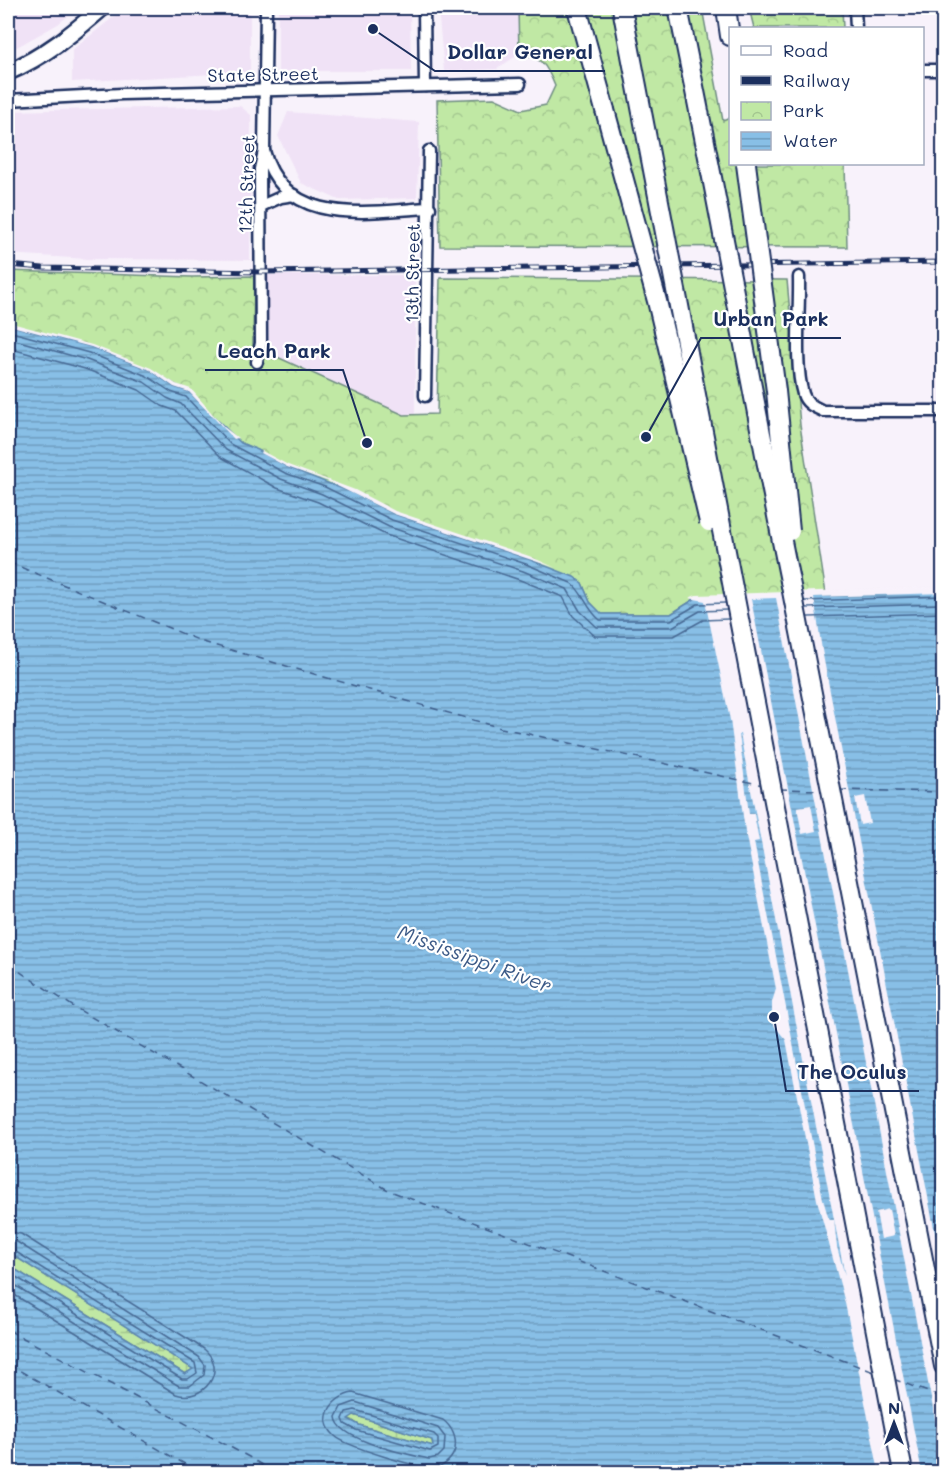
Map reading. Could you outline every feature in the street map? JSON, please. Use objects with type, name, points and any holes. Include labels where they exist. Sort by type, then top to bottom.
[{"type":"highway","points":[[577,8],[660,311],[706,511],[733,588]]},
{"type":"highway","points":[[622,8],[903,1473]]},
{"type":"highway","points":[[678,8],[721,212],[745,355],[944,1366]]},
{"type":"highway","points":[[726,8],[729,29]]},
{"type":"highway","points":[[747,165],[785,474],[790,581]]},
{"type":"main road","points":[[8,72],[67,38],[102,8]]},
{"type":"street","name":"12th Street","points":[[257,362],[261,343],[260,169],[264,151],[266,8]]},
{"type":"street","points":[[424,8],[424,86]]},
{"type":"street","points":[[855,8],[855,27]]},
{"type":"street","points":[[924,70],[944,70]]},
{"type":"street","name":"State Street","points":[[8,100],[265,90],[520,84]]},
{"type":"street","points":[[264,151],[274,175],[294,195],[311,206],[341,213],[430,208]]},
{"type":"street","name":"13th Street","points":[[425,396],[430,208],[429,151]]},
{"type":"street","points":[[261,206],[281,197],[294,195]]},
{"type":"street","points":[[799,277],[800,366],[803,395],[810,405],[824,411],[944,411]]},
{"type":"shaded area","points":[[8,8],[78,8],[58,24],[8,52]]},
{"type":"shaded area","points":[[125,8],[250,8],[250,72],[72,82],[72,50]]},
{"type":"shaded area","points":[[278,8],[410,8],[411,71],[278,71]]},
{"type":"shaded area","points":[[438,8],[518,8],[519,54],[497,69],[444,71]]},
{"type":"shaded area","points":[[240,106],[251,115],[250,260],[88,259],[8,254],[8,111]]},
{"type":"shaded area","points":[[288,112],[419,122],[417,198],[339,200],[301,183],[278,136]]},
{"type":"shaded area","points":[[267,275],[415,275],[415,415],[404,415],[269,353]]},
{"type":"green space","points":[[518,8],[554,8],[556,12],[592,13],[591,8],[702,8],[723,121],[729,118],[729,165],[845,165],[847,247],[440,246],[437,100],[494,98],[521,110],[546,105],[555,86],[549,72],[539,60],[519,54]]},
{"type":"green space","points":[[749,8],[842,8],[843,27],[754,27]]},
{"type":"green space","points":[[8,271],[192,277],[254,276],[253,346],[404,415],[437,414],[440,278],[787,280],[800,425],[826,594],[696,598],[671,614],[601,614],[590,602],[582,583],[528,559],[430,527],[287,467],[234,439],[189,392],[150,370],[91,347],[8,325]]},
{"type":"green space","points":[[8,1252],[194,1369],[185,1374],[8,1265]]},
{"type":"green space","points":[[354,1415],[432,1440],[433,1446],[359,1425],[348,1418]]},
{"type":"water","name":"Mississippi River","points":[[8,325],[91,347],[150,370],[174,387],[189,392],[241,443],[287,467],[353,493],[394,514],[574,577],[582,583],[590,602],[602,614],[671,614],[696,598],[943,590],[943,1472],[8,1472],[8,1265],[185,1374],[193,1369],[8,1252]],"holes":[[[354,1415],[432,1440],[433,1446],[359,1425],[348,1419]]]},
{"type":"pier","points":[[8,322],[92,345],[151,368],[176,384],[191,389],[224,427],[238,438],[234,439],[189,392],[174,387],[150,370],[91,347],[8,325]]},
{"type":"pier","points":[[262,451],[288,465],[355,490],[395,511],[529,556],[556,568],[394,514],[327,481],[287,467],[261,453]]},
{"type":"pier","points":[[944,587],[943,593],[814,597],[822,650],[943,1274],[943,1460],[776,598],[751,599],[922,1472],[879,1472],[845,1303],[817,1200],[786,1040],[775,1027],[772,1019],[772,1002],[776,989],[745,831],[730,720],[705,601],[689,598],[696,595]],"holes":[[[740,734],[845,1276],[837,1247],[834,1220],[829,1220],[823,1199],[754,842],[759,841],[754,814],[749,814]]]},
{"type":"pier","points":[[865,796],[870,823],[860,825],[855,798]]},
{"type":"pier","points":[[811,805],[816,831],[802,834],[797,807]]},
{"type":"pier","points":[[889,1209],[894,1236],[881,1239],[876,1212]]},
{"type":"ferry route","points":[[8,562],[203,642],[501,728],[763,785]]},
{"type":"ferry route","points":[[779,789],[823,790]]},
{"type":"ferry route","points":[[839,790],[944,792]]},
{"type":"ferry route","points":[[8,964],[74,1007],[390,1191],[874,1372]]},
{"type":"ferry route","points":[[8,1330],[249,1457],[273,1472]]},
{"type":"ferry route","points":[[8,1364],[199,1472]]},
{"type":"ferry route","points":[[893,1379],[944,1398]]},
{"type":"railway","points":[[8,265],[43,268],[261,272],[944,262]]},
{"type":"place","name":"Dollar General","points":[[373,29]]},
{"type":"place","name":"Urban Park","points":[[646,437]]},
{"type":"place","name":"Leach Park","points":[[367,443]]},
{"type":"place","name":"The Oculus","points":[[774,1017]]}]
